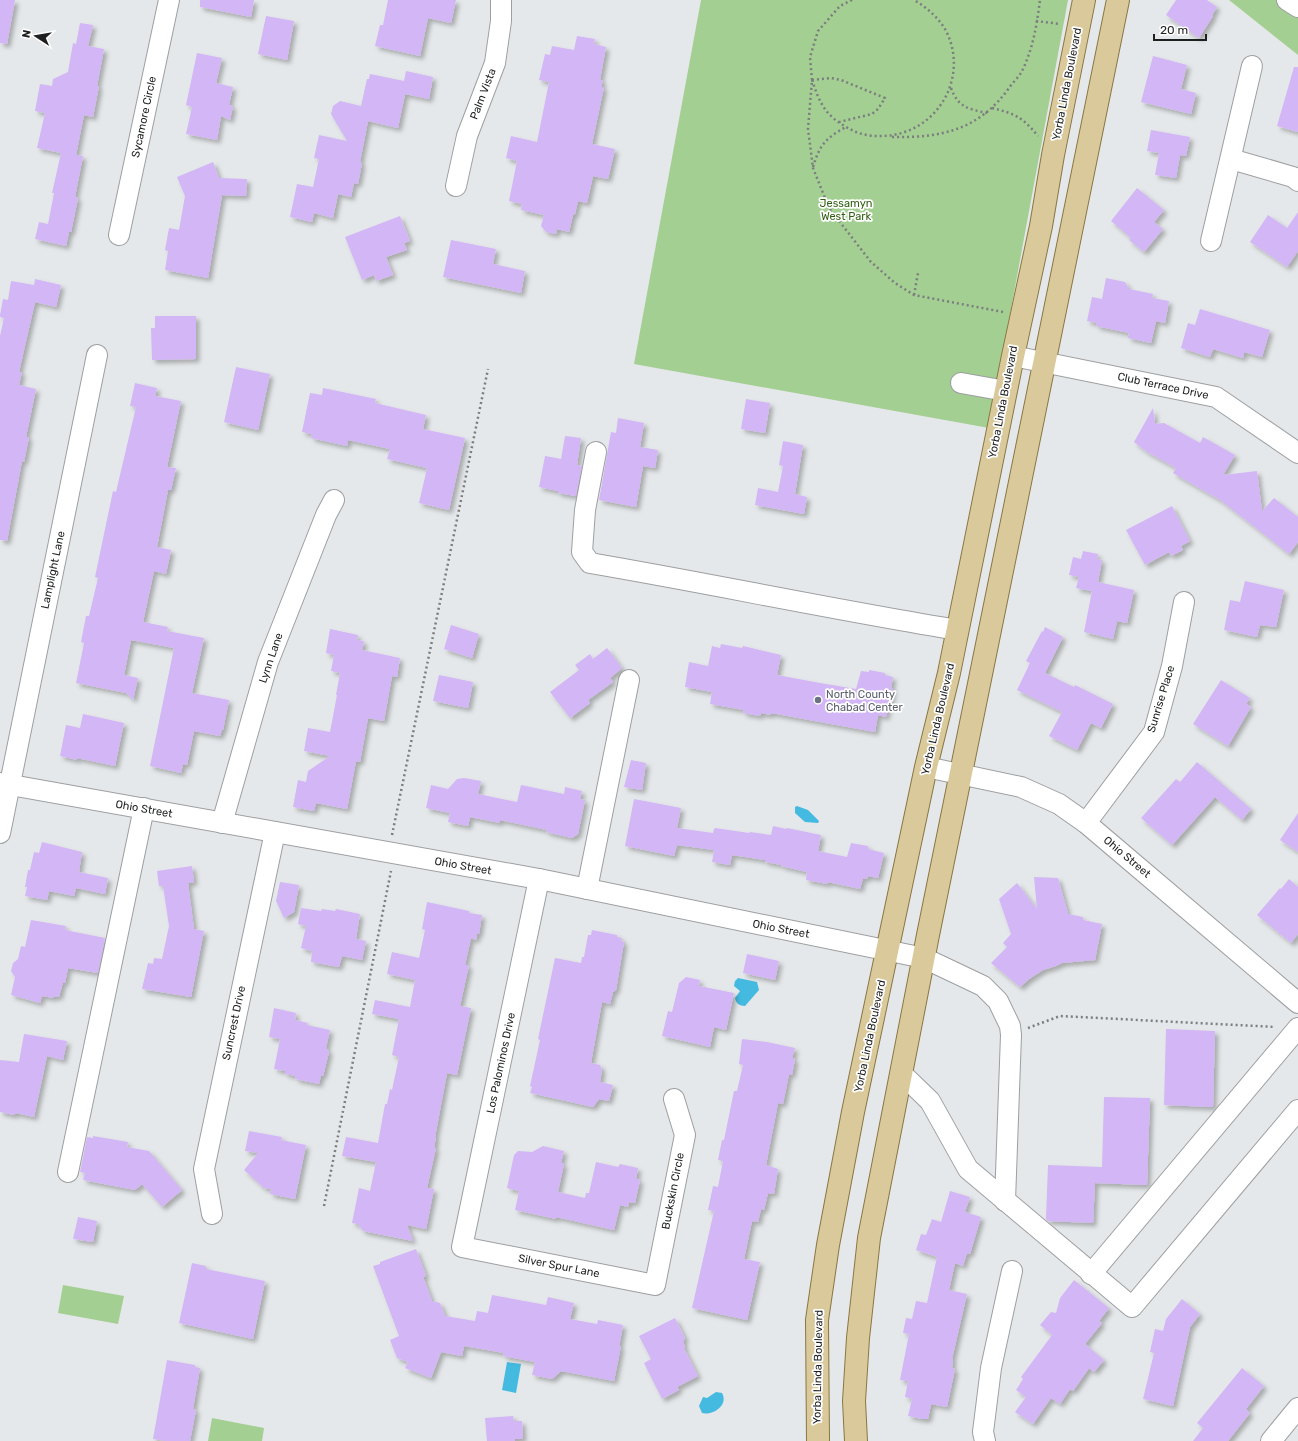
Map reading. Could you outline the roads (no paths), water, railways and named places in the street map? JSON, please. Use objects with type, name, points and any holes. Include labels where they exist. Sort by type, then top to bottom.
[{"type":"main road","name":"Yorba Linda Boulevard","points":[[818,1441],[817,1320],[828,1245],[852,1119],[926,767],[958,630],[1021,314],[1041,226],[1053,155],[1084,0]]},
{"type":"main road","points":[[856,1441],[854,1401],[858,1338],[871,1231],[901,1073],[1045,362],[1092,120],[1118,0]]},
{"type":"street","name":"Sycamore Circle","points":[[119,235],[169,0]]},
{"type":"street","name":"Palm Vista","points":[[456,186],[467,136],[495,62],[501,21],[501,0]]},
{"type":"street","points":[[1287,0],[1298,8]]},
{"type":"street","points":[[1211,241],[1252,66]]},
{"type":"street","points":[[1231,159],[1292,177],[1298,181]]},
{"type":"street","name":"Lamplight Lane","points":[[0,833],[5,784],[97,355]]},
{"type":"street","name":"Club Terrace Drive","points":[[1013,356],[1216,397],[1298,453]]},
{"type":"street","points":[[961,383],[1006,391]]},
{"type":"street","points":[[596,452],[585,510],[582,552],[590,563],[697,581],[888,619],[958,630]]},
{"type":"street","name":"Lynn Lane","points":[[222,823],[268,662],[326,515],[334,500]]},
{"type":"street","name":"Sunrise Place","points":[[1086,823],[1154,732],[1172,666],[1184,602]]},
{"type":"street","points":[[587,890],[629,680]]},
{"type":"street","name":"Ohio Street","points":[[926,767],[1021,787],[1059,804],[1086,823],[1298,1003]]},
{"type":"street","name":"Ohio Street","points":[[5,784],[539,879],[924,958],[983,986],[998,1001],[1010,1026],[1011,1035],[1005,1201]]},
{"type":"street","points":[[68,1172],[144,808]]},
{"type":"street","name":"Suncrest Drive","points":[[212,1214],[204,1169],[275,832]]},
{"type":"street","name":"Los Palominos Drive","points":[[462,1247],[539,879]]},
{"type":"street","points":[[1091,1274],[1289,1028]]},
{"type":"street","points":[[901,1073],[930,1101],[968,1169],[1132,1307],[1298,1110]]},
{"type":"street","name":"Buckskin Circle","points":[[655,1285],[684,1134],[674,1099]]},
{"type":"street","name":"Silver Spur Lane","points":[[462,1247],[655,1285]]},
{"type":"street","points":[[985,1441],[983,1432],[991,1368],[1012,1271]]},
{"type":"street","points":[[1271,1441],[1298,1408]]},
{"type":"water","points":[[797,806],[808,810],[819,821],[818,823],[805,822],[795,813],[795,807]]},
{"type":"water","points":[[738,978],[757,982],[759,990],[745,1006],[738,1004],[735,998],[740,991],[734,986],[735,981]]},
{"type":"water","points":[[507,1362],[521,1364],[516,1393],[502,1390]]},
{"type":"water","points":[[716,1392],[722,1393],[724,1397],[722,1405],[719,1409],[711,1413],[702,1413],[699,1406],[703,1397],[707,1398]]},
{"type":"place","name":"North County Chabad Center","points":[[818,700]]},
{"type":"park label","name":"Jessamyn West Park","points":[[846,209]]}]
